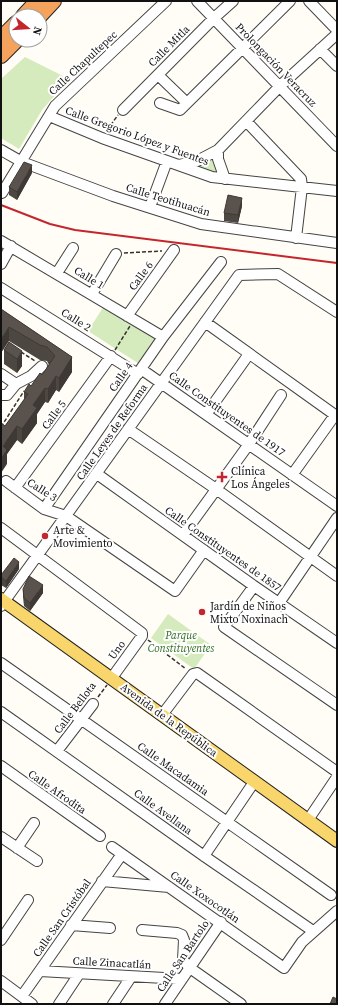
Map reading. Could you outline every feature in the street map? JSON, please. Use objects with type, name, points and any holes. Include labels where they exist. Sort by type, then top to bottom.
[{"type":"highway","points":[[1,56],[8,48]]},
{"type":"main road","name":"Avenida de la República","points":[[2,602],[337,841]]},
{"type":"street","name":"Calle Chapultepec","points":[[2,193],[55,106],[166,1]]},
{"type":"street","name":"Prolongación Veracruz","points":[[197,1],[337,146]]},
{"type":"street","name":"Calle Mitla","points":[[123,110],[214,18],[234,1]]},
{"type":"street","points":[[160,103],[180,110],[290,1]]},
{"type":"street","points":[[309,1],[337,30]]},
{"type":"street","points":[[179,165],[197,161],[218,150],[280,86],[337,34]]},
{"type":"street","points":[[320,49],[337,66]]},
{"type":"street","points":[[158,75],[187,103]]},
{"type":"street","name":"Calle Gregorio López y Fuentes","points":[[49,116],[102,138],[196,172],[225,179],[337,191]]},
{"type":"street","points":[[246,121],[301,179],[302,187],[296,238]]},
{"type":"street","name":"Calle Teotihuacán","points":[[1,150],[22,162],[113,196],[201,224],[337,244]]},
{"type":"street","points":[[218,150],[218,159],[225,179]]},
{"type":"street","points":[[150,207],[167,161]]},
{"type":"street","name":"Calle 1","points":[[1,241],[163,337]]},
{"type":"street","points":[[1,264],[10,246]]},
{"type":"street","points":[[57,273],[73,248]]},
{"type":"street","name":"Calle 6","points":[[127,316],[174,250]]},
{"type":"street","points":[[92,294],[116,254]]},
{"type":"street","name":"Calle 4","points":[[44,509],[163,337],[221,262]]},
{"type":"street","name":"Calle Leyes de Reforma","points":[[2,602],[37,557],[239,275],[278,274],[337,312]]},
{"type":"street","name":"Calle 2","points":[[1,288],[110,356],[140,371]]},
{"type":"street","points":[[205,322],[335,415],[292,475]]},
{"type":"street","points":[[207,413],[249,354]]},
{"type":"street","name":"Calle 5","points":[[15,488],[110,356]]},
{"type":"street","points":[[1,395],[7,395],[20,386],[42,366]]},
{"type":"street","name":"Calle Constituyentes de 1917","points":[[140,371],[162,382],[337,506]]},
{"type":"street","points":[[1,374],[20,386]]},
{"type":"street","points":[[183,535],[249,444],[281,395]]},
{"type":"street","points":[[128,429],[216,489],[337,576]]},
{"type":"street","name":"Calle Constituyentes de 1857","points":[[97,474],[278,603],[337,643]]},
{"type":"street","name":"Calle 3","points":[[6,481],[44,509],[66,516],[175,591],[204,550]]},
{"type":"street","points":[[278,603],[337,518]]},
{"type":"street","points":[[1,528],[37,557],[142,632],[142,636]]},
{"type":"street","points":[[254,586],[224,627],[337,705]]},
{"type":"street","name":"Uno","points":[[111,679],[142,636]]},
{"type":"street","name":"Calle Macadamia","points":[[1,663],[331,895]]},
{"type":"street","points":[[162,715],[193,674],[197,673],[337,772]]},
{"type":"street","name":"Calle Bellota","points":[[57,751],[93,704]]},
{"type":"street","name":"Calle Avellana","points":[[1,712],[312,931]]},
{"type":"street","name":"Calle Afrodita","points":[[1,766],[100,836]]},
{"type":"street","points":[[308,820],[337,777]]},
{"type":"street","points":[[204,856],[254,782]]},
{"type":"street","points":[[17,848],[34,824]]},
{"type":"street","points":[[1,837],[37,861]]},
{"type":"street","name":"Calle Xoxocotlán","points":[[112,847],[284,968],[312,931]]},
{"type":"street","name":"Calle San Cristóbal","points":[[22,996],[122,854]]},
{"type":"street","points":[[102,881],[169,887]]},
{"type":"street","points":[[1,940],[28,900]]},
{"type":"street","points":[[312,931],[337,911]]},
{"type":"street","name":"Calle San Bartolo","points":[[165,1004],[220,922]]},
{"type":"street","points":[[71,926],[110,928]]},
{"type":"street","points":[[142,930],[177,933],[182,935],[184,940],[183,960],[190,968],[242,1004]]},
{"type":"street","name":"Calle Zinacatlán","points":[[40,971],[182,979]]},
{"type":"street","points":[[59,1004],[79,974]]},
{"type":"street","points":[[113,1004],[131,977]]},
{"type":"street","points":[[1,981],[32,1004]]},
{"type":"path","points":[[102,138],[112,121],[123,110]]},
{"type":"path","points":[[116,254],[174,250]]},
{"type":"path","points":[[110,356],[127,332]]},
{"type":"path","points":[[18,351],[42,366]]},
{"type":"path","points":[[1,427],[17,403],[20,386]]},
{"type":"path","points":[[17,403],[21,406]]},
{"type":"path","points":[[8,416],[13,419]]},
{"type":"path","points":[[142,636],[193,674]]},
{"type":"path","name":"Calle Bellota","points":[[93,704],[111,679]]},
{"type":"green space","points":[[25,57],[69,79],[42,110],[19,149],[1,138],[1,79]]},
{"type":"green space","points":[[219,155],[222,175],[195,166]]},
{"type":"green space","points":[[106,303],[162,339],[144,367],[88,331]]},
{"type":"green space","name":"Parque Constituyentes","points":[[168,614],[211,645],[194,669],[151,638]]},
{"type":"building","points":[[24,162],[32,165],[17,192],[9,187]]},
{"type":"building","points":[[228,195],[242,198],[238,215],[224,213]]},
{"type":"building","points":[[1,309],[72,357],[59,378],[56,376],[48,389],[45,388],[33,405],[37,408],[22,429],[17,426],[3,446],[7,450],[1,459],[1,423],[5,426],[28,394],[24,392],[29,384],[31,386],[40,373],[42,375],[55,356],[47,347],[40,345],[9,327],[1,339]]},
{"type":"building","points":[[9,342],[22,351],[17,359],[4,350]]},
{"type":"building","points":[[14,558],[19,562],[6,581],[1,577],[1,575]]},
{"type":"building","points":[[29,576],[43,585],[30,603],[24,598],[23,589]]},
{"type":"building","points":[[333,997],[337,999],[337,1004],[330,1004]]},
{"type":"railway","points":[[1,205],[50,224],[75,230],[337,263]]},
{"type":"place","name":"Clínica Los Ángeles","points":[[222,477]]},
{"type":"place","name":"Arte & Movimiento","points":[[45,536]]},
{"type":"place","name":"Jardín de Niños Mixto Noxinach","points":[[202,612]]}]
